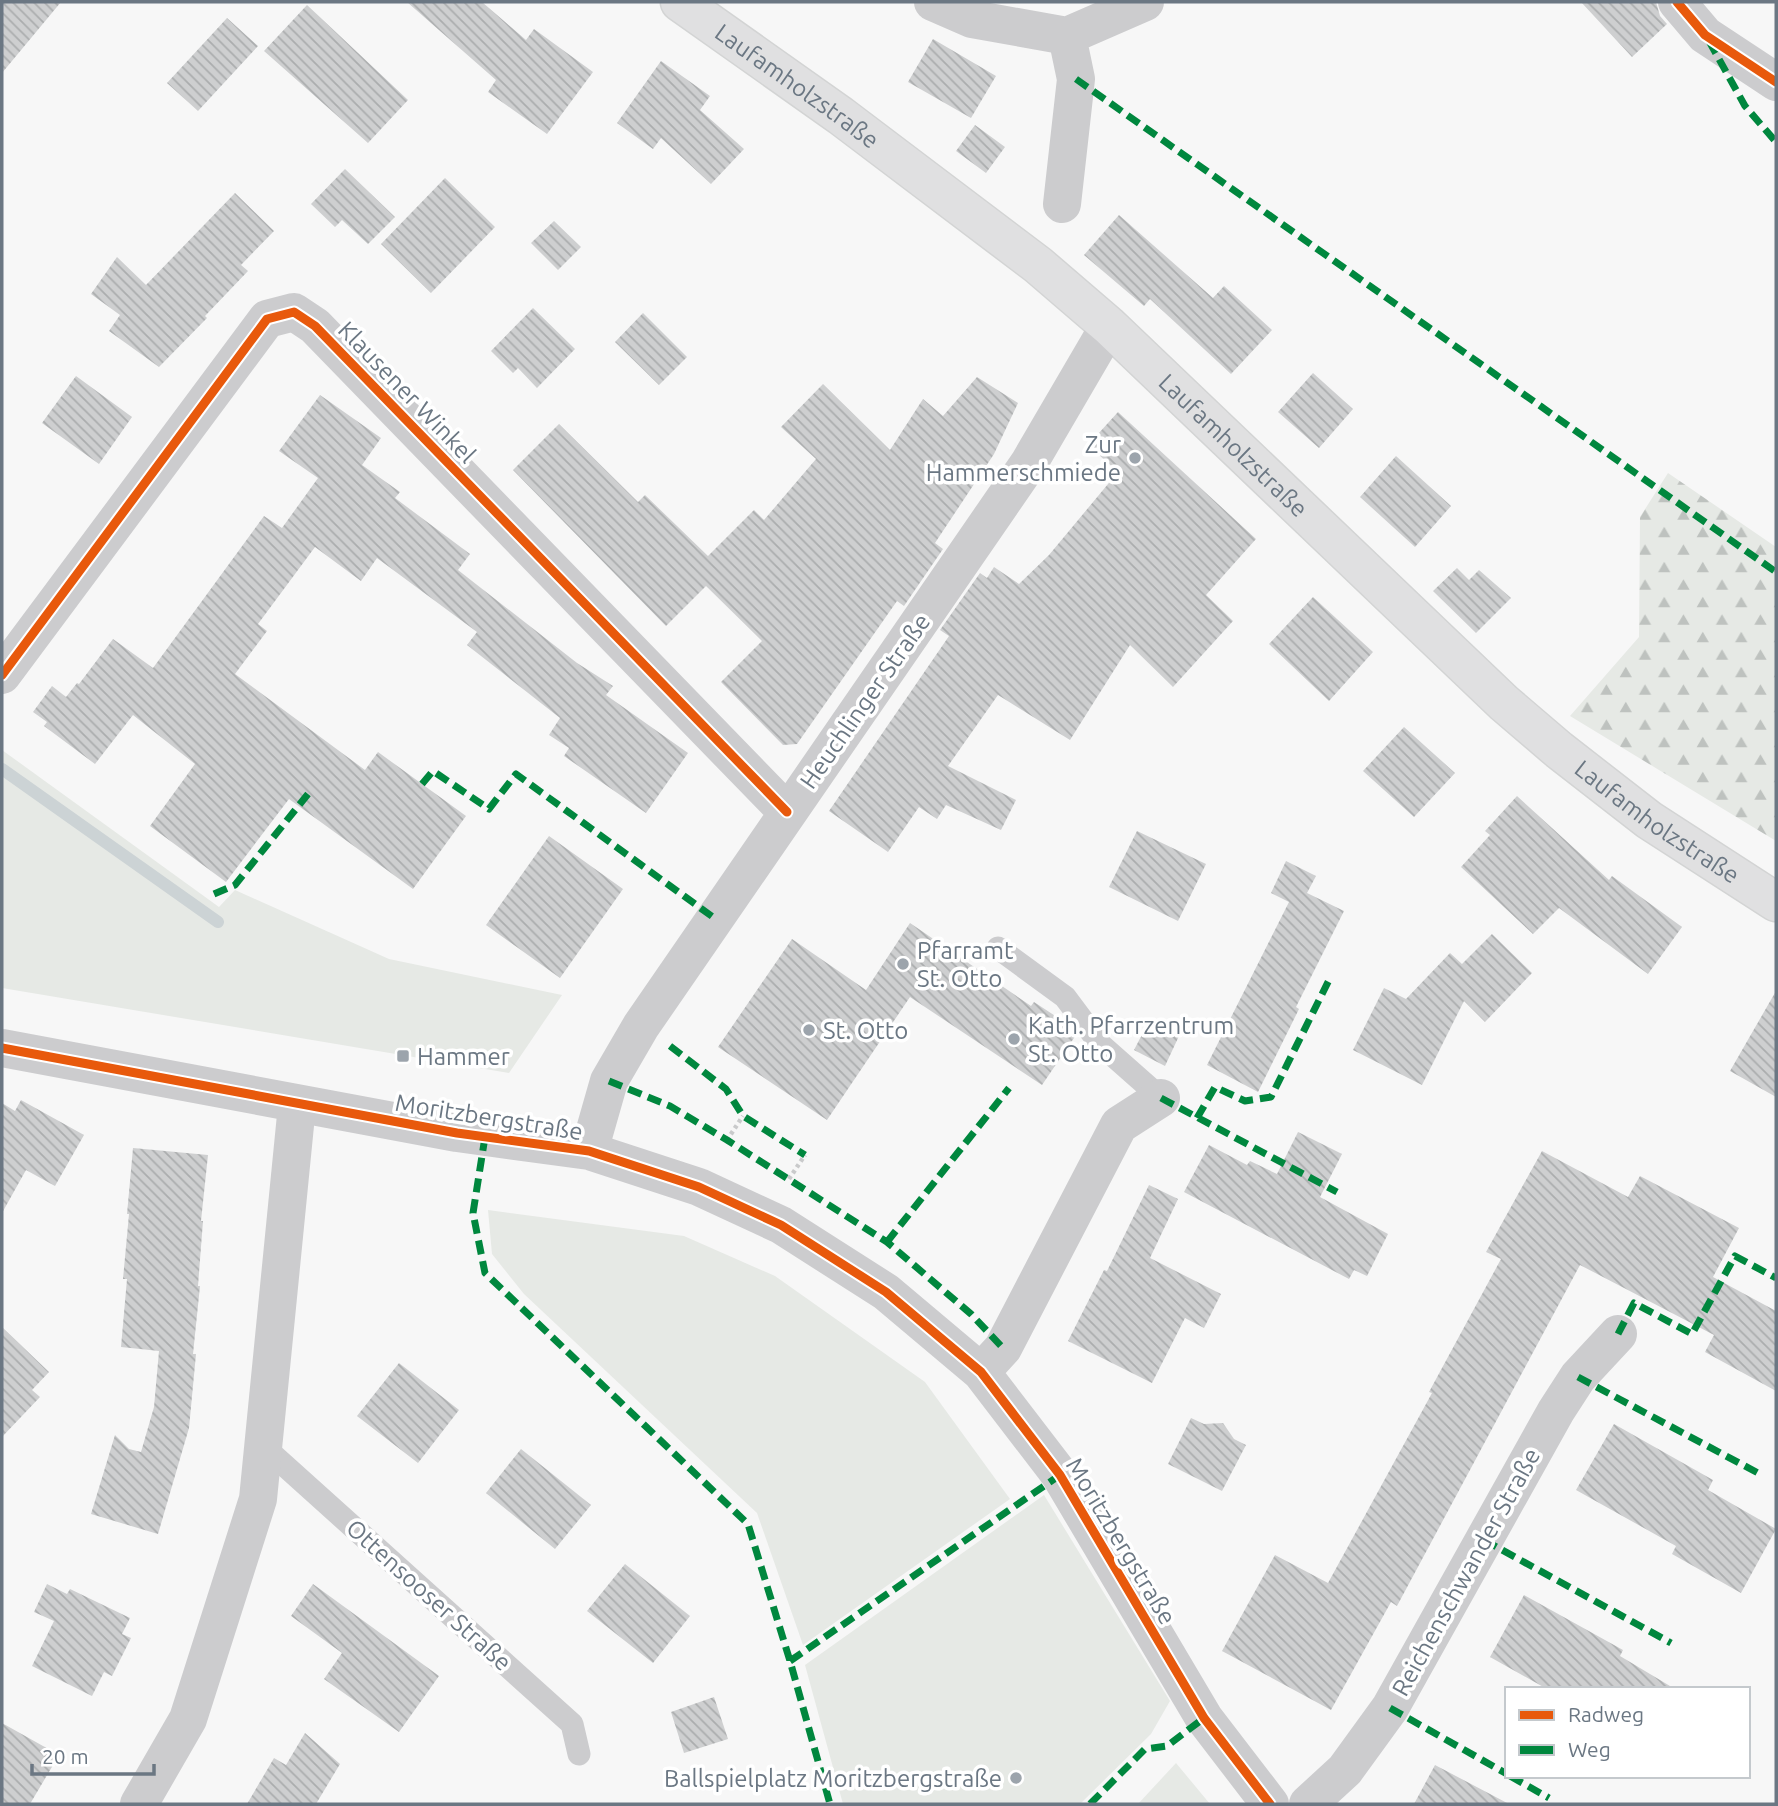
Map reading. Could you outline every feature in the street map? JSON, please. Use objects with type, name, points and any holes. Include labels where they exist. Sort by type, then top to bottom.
[{"type":"main road","name":"Laufamholzstraße","points":[[680,2],[972,213],[1038,265],[1109,326],[1513,711],[1649,820],[1776,902]]},
{"type":"street","points":[[933,2],[972,19],[1067,36],[1145,2]]},
{"type":"street","points":[[1677,2],[1705,35],[1776,82]]},
{"type":"street","points":[[1062,204],[1076,79],[1067,36]]},
{"type":"street","name":"Klausener Winkel","points":[[2,675],[267,319],[294,312],[315,326],[787,812]]},
{"type":"street","name":"Heuchlinger Straße","points":[[589,1151],[609,1081],[641,1026],[1028,463],[1109,326]]},
{"type":"street","name":"Moritzbergstraße","points":[[2,1048],[297,1105],[457,1133],[589,1151],[699,1187],[781,1225],[886,1292],[981,1372],[1060,1475],[1204,1718],[1270,1804]]},
{"type":"street","points":[[981,1372],[1003,1348],[1119,1125],[1161,1098]]},
{"type":"street","points":[[139,1804],[188,1719],[258,1499],[297,1105]]},
{"type":"street","name":"Reichenschwander Straße","points":[[1307,1804],[1345,1770],[1390,1708],[1556,1411],[1578,1377],[1618,1334]]},
{"type":"lane","points":[[998,948],[1065,997],[1101,1045],[1161,1098]]},
{"type":"lane","name":"Ottensooser Straße","points":[[263,1446],[572,1724],[579,1754]]},
{"type":"path","points":[[727,1140],[743,1116]]},
{"type":"path","points":[[789,1180],[805,1155]]},
{"type":"green space","points":[[1668,473],[1776,547],[1776,841],[1570,716],[1639,637],[1640,517]]},
{"type":"green space","points":[[2,750],[219,907],[235,890],[389,959],[562,995],[509,1073],[2,988]]},
{"type":"green space","points":[[488,1210],[684,1236],[775,1276],[925,1382],[1010,1499],[803,1645],[757,1513],[524,1294],[492,1254]]},
{"type":"green space","points":[[1044,1495],[1170,1701],[1151,1734],[1080,1804],[843,1804],[805,1665]]},
{"type":"green space","points":[[1176,1763],[1210,1804],[1138,1804]]},
{"type":"building","points":[[2,2],[61,2],[2,73]]},
{"type":"building","points":[[407,2],[482,2],[526,40],[534,29],[593,72],[547,134],[488,92],[496,80]]},
{"type":"building","points":[[1581,2],[1656,2],[1660,16],[1667,24],[1632,57]]},
{"type":"building","points":[[307,5],[408,100],[368,143],[264,51]]},
{"type":"building","points":[[227,18],[258,46],[198,111],[167,83]]},
{"type":"building","points":[[933,39],[996,76],[971,118],[908,82]]},
{"type":"building","points":[[661,61],[710,96],[700,110],[744,149],[711,184],[661,138],[653,149],[617,123]]},
{"type":"building","points":[[975,125],[1005,147],[986,173],[956,151]]},
{"type":"building","points":[[345,169],[395,217],[368,244],[342,220],[335,227],[311,204]]},
{"type":"building","points":[[445,178],[495,227],[431,293],[381,244]]},
{"type":"building","points":[[235,193],[274,231],[241,265],[248,271],[159,367],[109,331],[120,315],[91,294],[117,257],[146,285]]},
{"type":"building","points":[[1119,215],[1213,298],[1224,286],[1272,330],[1231,374],[1150,299],[1144,306],[1084,255]]},
{"type":"building","points":[[554,221],[581,247],[558,270],[531,243]]},
{"type":"building","points":[[533,308],[575,349],[537,388],[518,368],[513,373],[491,351]]},
{"type":"building","points":[[643,313],[687,357],[659,385],[615,342]]},
{"type":"building","points":[[1313,373],[1353,409],[1319,448],[1278,412]]},
{"type":"building","points":[[76,376],[132,417],[99,464],[42,423]]},
{"type":"building","points":[[977,377],[1018,403],[994,454],[935,543],[943,549],[904,606],[897,601],[797,744],[783,745],[721,682],[762,641],[706,586],[666,626],[513,470],[559,424],[638,502],[645,495],[708,556],[754,510],[764,520],[816,459],[781,427],[823,384],[890,450],[923,399],[943,416]]},
{"type":"building","points":[[320,395],[381,438],[362,465],[400,492],[395,498],[470,554],[458,570],[577,663],[613,686],[606,695],[688,753],[646,813],[564,756],[569,748],[549,735],[560,718],[467,645],[477,632],[377,558],[361,581],[315,547],[258,624],[267,631],[235,674],[365,770],[378,752],[466,816],[413,889],[289,799],[226,882],[150,826],[195,764],[133,715],[95,764],[44,726],[47,722],[33,712],[52,686],[66,697],[113,639],[153,668],[264,516],[282,528],[318,478],[279,451]]},
{"type":"building","points":[[1118,412],[1256,539],[1206,595],[1233,621],[1173,687],[1130,645],[1070,740],[998,695],[948,766],[1016,800],[1001,830],[946,805],[937,819],[919,807],[888,852],[829,811],[949,636],[940,630],[980,573],[987,578],[994,567],[1019,584],[1049,555],[1118,472],[1088,445]]},
{"type":"building","points":[[1396,456],[1451,506],[1415,547],[1360,497]]},
{"type":"building","points":[[1457,568],[1469,580],[1479,570],[1511,598],[1476,633],[1433,591]]},
{"type":"building","points":[[1313,597],[1373,652],[1329,701],[1269,644]]},
{"type":"building","points":[[1404,727],[1455,773],[1414,817],[1363,771]]},
{"type":"building","points":[[1517,796],[1609,880],[1612,876],[1682,927],[1648,974],[1559,908],[1533,934],[1461,867],[1490,835],[1485,831]]},
{"type":"building","points":[[1137,831],[1206,864],[1178,921],[1109,887]]},
{"type":"building","points":[[549,836],[623,889],[560,978],[486,925]]},
{"type":"building","points":[[1286,861],[1316,876],[1307,893],[1344,911],[1296,1007],[1299,1009],[1258,1092],[1207,1065],[1289,902],[1271,893]]},
{"type":"building","points":[[910,923],[1031,1006],[1034,1002],[1069,1025],[1076,1035],[1042,1085],[910,997],[827,1120],[718,1047],[792,939],[866,990]]},
{"type":"building","points":[[1492,934],[1532,973],[1485,1022],[1464,1001],[1422,1085],[1353,1050],[1384,988],[1406,999],[1450,953],[1462,964]]},
{"type":"building","points":[[1776,991],[1776,1097],[1730,1071]]},
{"type":"building","points":[[1149,1021],[1179,1036],[1165,1066],[1134,1050]]},
{"type":"building","points":[[21,1100],[84,1135],[55,1186],[26,1170],[2,1213],[2,1103],[15,1111]]},
{"type":"building","points":[[1298,1132],[1342,1154],[1320,1197],[1388,1234],[1367,1276],[1354,1270],[1349,1279],[1184,1192],[1209,1145],[1247,1165],[1250,1161],[1277,1174]]},
{"type":"building","points":[[133,1148],[208,1155],[201,1221],[200,1286],[189,1428],[158,1534],[91,1514],[115,1435],[129,1449],[141,1452],[154,1407],[159,1351],[121,1347]]},
{"type":"building","points":[[1542,1151],[1628,1197],[1640,1176],[1739,1228],[1713,1277],[1776,1311],[1776,1391],[1705,1352],[1714,1335],[1580,1265],[1397,1606],[1391,1602],[1331,1710],[1222,1651],[1275,1555],[1328,1583],[1432,1393],[1429,1392],[1501,1259],[1486,1252]]},
{"type":"building","points":[[1149,1185],[1178,1199],[1150,1258],[1221,1294],[1204,1328],[1185,1318],[1152,1383],[1068,1341],[1104,1270],[1107,1271]]},
{"type":"building","points":[[2,1327],[49,1372],[32,1390],[40,1397],[2,1437]]},
{"type":"building","points":[[399,1363],[459,1410],[418,1463],[357,1416]]},
{"type":"building","points":[[1191,1418],[1204,1424],[1223,1423],[1234,1439],[1246,1445],[1222,1491],[1168,1464]]},
{"type":"building","points":[[1614,1424],[1713,1480],[1708,1490],[1776,1529],[1741,1593],[1672,1554],[1676,1546],[1576,1490]]},
{"type":"building","points":[[521,1449],[591,1505],[555,1549],[486,1493]]},
{"type":"building","points":[[625,1564],[690,1616],[653,1663],[587,1611]]},
{"type":"building","points":[[47,1584],[67,1594],[70,1589],[130,1618],[122,1634],[131,1638],[112,1676],[104,1672],[92,1696],[32,1666],[54,1621],[34,1612]]},
{"type":"building","points":[[313,1584],[439,1676],[399,1732],[324,1679],[342,1653],[291,1616]]},
{"type":"building","points":[[1524,1595],[1623,1650],[1620,1656],[1672,1687],[1543,1687],[1490,1657]]},
{"type":"building","points":[[714,1697],[728,1739],[684,1753],[671,1712]]},
{"type":"building","points":[[2,1723],[59,1755],[30,1804],[2,1804]]},
{"type":"building","points":[[305,1733],[340,1764],[316,1804],[247,1804],[274,1758],[286,1765]]},
{"type":"building","points":[[1435,1765],[1509,1804],[1414,1804]]},
{"type":"waterway","points":[[2,769],[218,922]]},
{"type":"marked path","points":[[1709,41],[1745,106],[1776,142]]},
{"type":"marked path","points":[[1076,79],[1776,572]]},
{"type":"marked path","points":[[422,784],[433,771],[489,809],[516,774],[717,920]]},
{"type":"marked path","points":[[214,894],[235,885],[308,794]]},
{"type":"marked path","points":[[1197,1118],[1215,1087],[1245,1101],[1271,1097],[1330,978]]},
{"type":"marked path","points":[[670,1046],[726,1089],[743,1116],[805,1155]]},
{"type":"marked path","points":[[609,1081],[670,1106],[887,1242],[971,1314],[1003,1348]]},
{"type":"marked path","points":[[887,1242],[1009,1088]]},
{"type":"marked path","points":[[1161,1098],[1337,1192]]},
{"type":"marked path","points":[[485,1137],[473,1213],[485,1273],[748,1524],[830,1804]]},
{"type":"marked path","points":[[1618,1334],[1634,1303],[1692,1334],[1735,1256],[1776,1278]]},
{"type":"marked path","points":[[1578,1377],[1758,1473]]},
{"type":"marked path","points":[[790,1661],[1060,1475]]},
{"type":"marked path","points":[[1484,1540],[1671,1643]]},
{"type":"marked path","points":[[1390,1708],[1505,1773]]},
{"type":"marked path","points":[[1090,1804],[1145,1749],[1167,1746],[1204,1718]]},
{"type":"marked path","points":[[1514,1778],[1549,1798]]},
{"type":"cycle path","points":[[1677,2],[1705,35],[1776,82]]},
{"type":"cycle path","points":[[2,675],[267,319],[294,312],[315,326],[787,812]]},
{"type":"cycle path","points":[[2,1048],[457,1133],[589,1151],[699,1187],[781,1225],[886,1292],[981,1372],[1060,1475],[1204,1718],[1270,1804]]},
{"type":"place","name":"Zur Hammerschmiede","points":[[1135,458]]},
{"type":"place","name":"Pfarramt St. Otto","points":[[903,964]]},
{"type":"place","name":"St. Otto","points":[[809,1030]]},
{"type":"place","name":"Kath. Pfarrzentrum St. Otto","points":[[1014,1039]]},
{"type":"place","name":"Hammer","points":[[403,1056]]},
{"type":"place","name":"Ballspielplatz Moritzbergstraße","points":[[1016,1778]]}]
